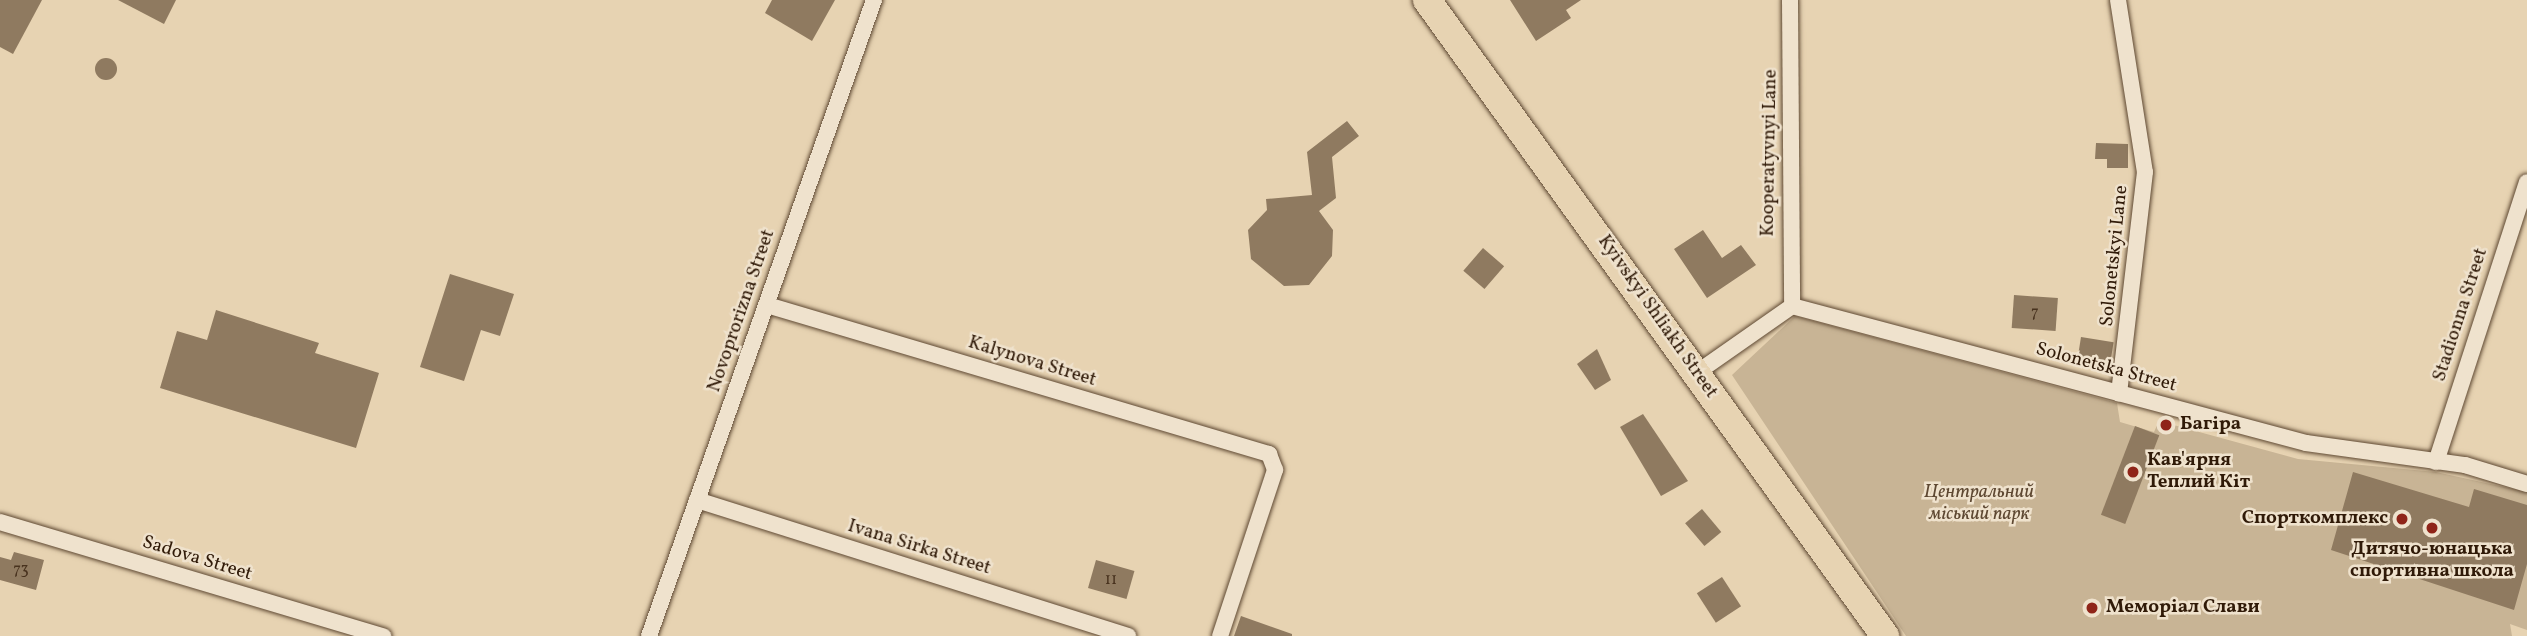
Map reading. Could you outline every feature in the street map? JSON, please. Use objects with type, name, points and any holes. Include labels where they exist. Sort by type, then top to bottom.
[{"type":"highway","name":"Kyivskyi Shliakh Street","points":[[1427,0],[1885,636]]},
{"type":"street","name":"Novoprorizna Street","points":[[649,636],[874,0]]},
{"type":"street","name":"Kooperatyvnyi Lane","points":[[1790,0],[1793,306]]},
{"type":"street","name":"Solonetskyi Lane","points":[[2118,0],[2146,172],[2119,393]]},
{"type":"street","name":"Stadionna Street","points":[[2436,462],[2527,182]]},
{"type":"street","name":"Kalynova Street","points":[[767,305],[1269,454],[1275,470],[1220,636]]},
{"type":"street","points":[[1692,367],[1705,367],[1793,306]]},
{"type":"street","name":"Solonetska Street","points":[[1793,306],[2306,443],[2436,462],[2527,484]]},
{"type":"street","name":"Ivana Sirka Street","points":[[697,500],[1128,636]]},
{"type":"street","name":"Sadova Street","points":[[0,522],[383,636]]},
{"type":"green space","name":"Центральний міський парк","points":[[1795,316],[2117,403],[2120,422],[2154,432],[2159,421],[2298,459],[2436,472],[2527,492],[2527,630],[2510,624],[2512,636],[1906,636],[1732,375]]},
{"type":"building","points":[[0,0],[42,0],[13,54],[0,47]]},
{"type":"building","points":[[118,0],[176,0],[164,24]]},
{"type":"building","points":[[772,0],[835,0],[812,41],[765,13]]},
{"type":"building","points":[[1510,0],[1581,0],[1566,10],[1571,18],[1536,41]]},
{"type":"building","points":[[106,58],[114,61],[117,69],[114,77],[106,80],[98,77],[95,69],[98,61]]},
{"type":"building","points":[[1347,121],[1359,136],[1332,157],[1336,198],[1319,211],[1333,230],[1332,256],[1309,285],[1284,286],[1251,259],[1248,230],[1267,210],[1266,199],[1312,195],[1307,152]]},
{"type":"building","points":[[2096,143],[2128,144],[2128,168],[2107,168],[2107,159],[2095,159]]},
{"type":"building","points":[[1703,230],[1722,258],[1741,245],[1756,265],[1707,298],[1674,249]]},
{"type":"building","points":[[1483,248],[1504,266],[1484,289],[1463,271]]},
{"type":"building","points":[[450,274],[514,294],[500,336],[481,330],[464,381],[420,367]]},
{"type":"building","points":[[2014,295],[2058,298],[2056,331],[2012,328]]},
{"type":"building","points":[[216,310],[319,343],[315,353],[379,373],[356,448],[160,388],[177,331],[207,340]]},
{"type":"building","points":[[2081,337],[2114,342],[2110,367],[2077,362]]},
{"type":"building","points":[[1597,349],[1611,380],[1595,390],[1577,364]]},
{"type":"building","points":[[1643,414],[1688,481],[1661,496],[1620,427]]},
{"type":"building","points":[[2135,426],[2159,435],[2125,524],[2101,515]]},
{"type":"building","name":"Дитячо-юнацька спортивна школа","points":[[2353,472],[2469,507],[2474,489],[2527,505],[2527,564],[2514,610],[2331,550]]},
{"type":"building","points":[[1702,509],[1721,532],[1704,546],[1685,523]]},
{"type":"building","points":[[14,552],[44,560],[36,590],[0,580],[0,557],[11,560]]},
{"type":"building","points":[[1096,560],[1134,571],[1126,599],[1088,588]]},
{"type":"building","points":[[1722,577],[1741,606],[1716,623],[1697,593]]},
{"type":"building","points":[[1241,616],[1292,634],[1292,636],[1234,636]]},
{"type":"place","name":"Багіра","points":[[2166,425]]},
{"type":"place","name":"Кав'ярня Теплий Кіт","points":[[2133,472]]},
{"type":"place","name":"Спорткомплекс","points":[[2402,519]]},
{"type":"place","name":"Дитячо-юнацька спортивна школа","points":[[2432,528]]},
{"type":"place","name":"Mеморіал Слави","points":[[2092,608]]}]
